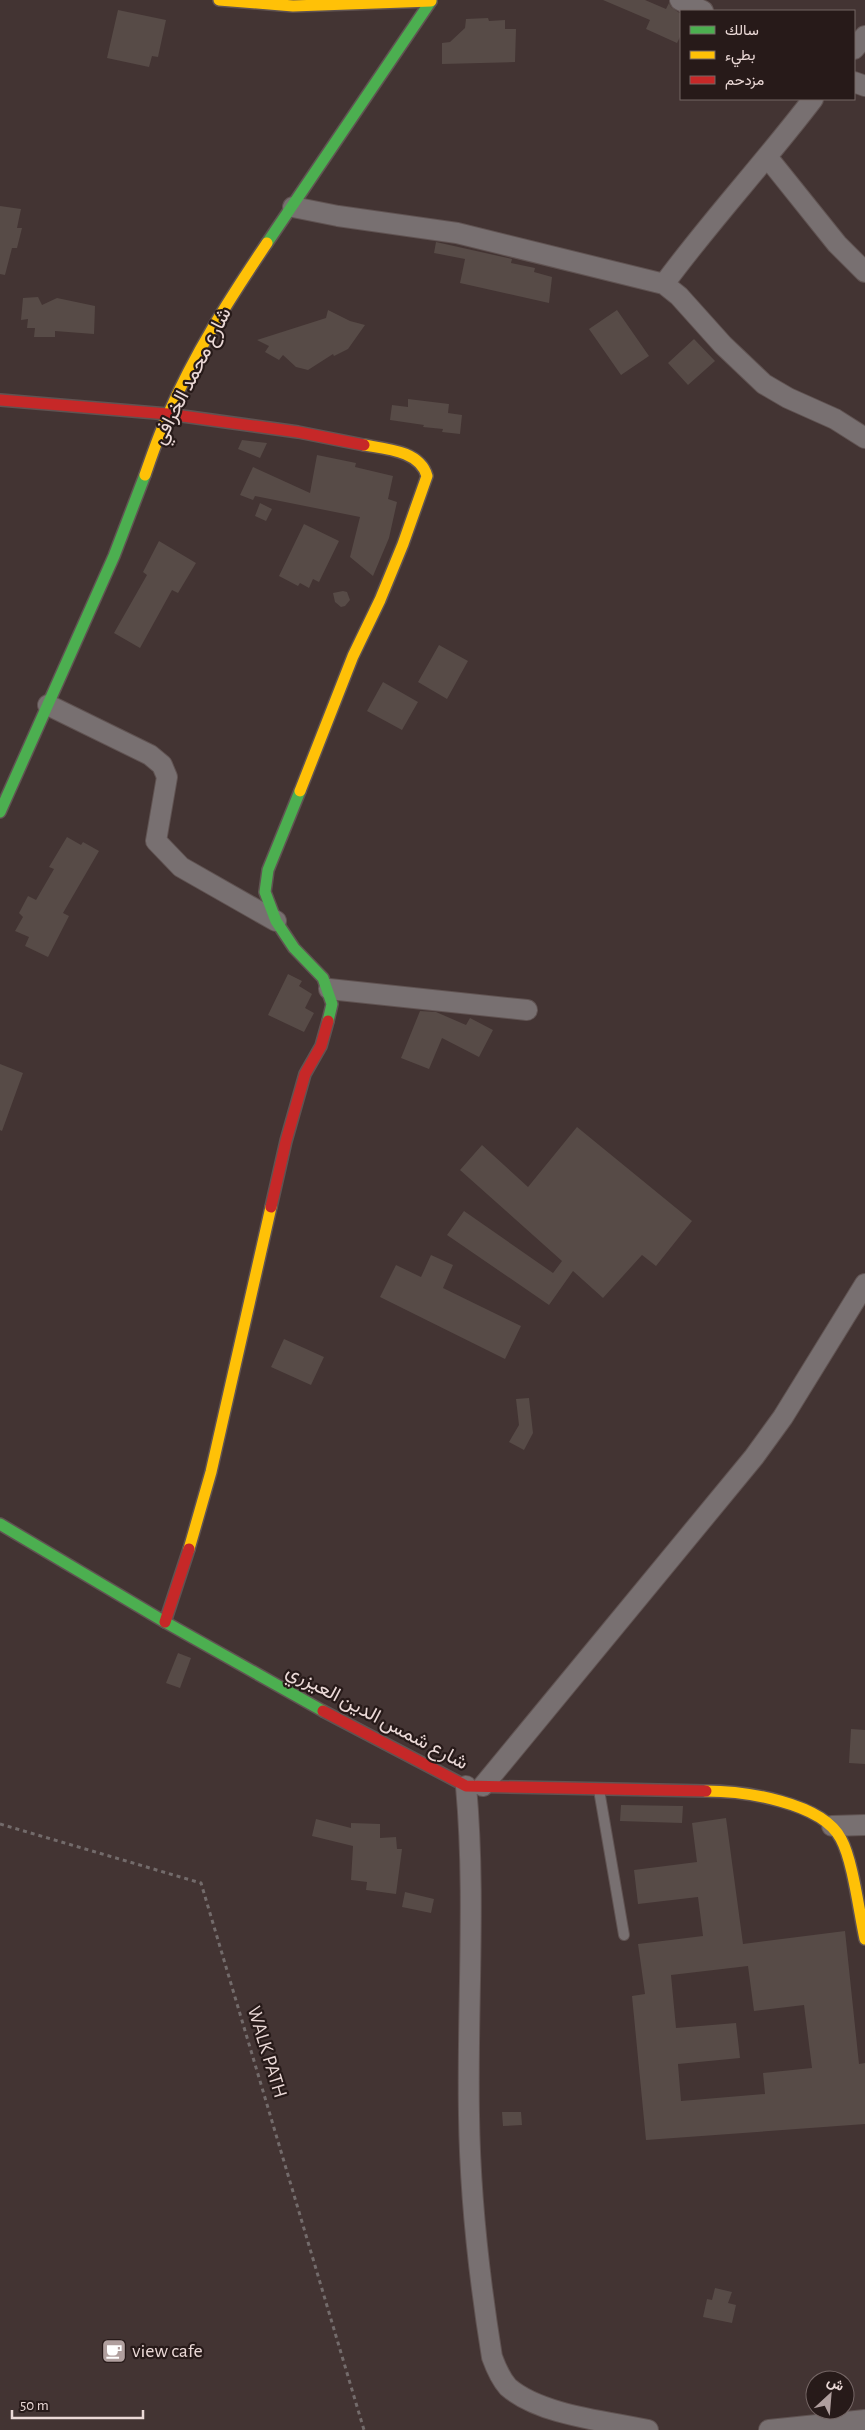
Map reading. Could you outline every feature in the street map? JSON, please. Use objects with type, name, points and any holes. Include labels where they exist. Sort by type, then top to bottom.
[{"type":"street","points":[[219,0],[293,6],[438,0]]},
{"type":"street","name":"شارع محمد الخرافي","points":[[0,812],[114,556],[168,414],[198,354],[232,296],[432,0]]},
{"type":"street","points":[[680,0],[701,10]]},
{"type":"street","points":[[855,48],[865,36]]},
{"type":"street","points":[[664,284],[691,247],[768,158],[812,100]]},
{"type":"street","points":[[768,158],[837,244],[865,272]]},
{"type":"street","points":[[293,207],[338,216],[458,233],[664,284],[679,296],[724,345],[764,384],[788,398],[834,419],[865,438]]},
{"type":"street","points":[[0,400],[168,414],[298,432],[393,450],[420,461],[427,476],[403,544],[380,600],[353,656],[268,870],[265,892],[276,922],[294,948],[323,978],[332,1004],[329,1022],[321,1046],[305,1074],[286,1141],[211,1472],[194,1534],[165,1622]]},
{"type":"street","points":[[48,706],[150,755],[162,764],[167,777],[156,841],[181,868],[276,922]]},
{"type":"street","points":[[328,989],[527,1010]]},
{"type":"street","points":[[648,2430],[550,2409],[529,2401],[507,2386],[497,2372],[492,2357],[472,2206],[470,2161],[469,1813],[475,1786],[754,1458],[783,1417],[865,1284]]},
{"type":"street","name":"شارع شمس الدين العيزري","points":[[0,1524],[165,1622],[306,1702],[429,1768],[475,1786],[599,1787],[732,1792],[794,1804],[832,1826]]},
{"type":"street","points":[[832,1826],[865,1825]]},
{"type":"street","points":[[832,1826],[841,1839],[846,1853],[865,1939]]},
{"type":"street","points":[[769,2430],[865,2420]]},
{"type":"lane","points":[[599,1787],[624,1935]]},
{"type":"path","name":"WALK PATH","points":[[0,1824],[201,1883],[364,2430]]},
{"type":"building","points":[[603,0],[645,0],[666,9],[669,3],[671,7],[680,13],[680,37],[677,43],[646,29],[650,20]]},
{"type":"building","points":[[118,10],[166,20],[158,57],[152,56],[149,67],[107,58]]},
{"type":"building","points":[[488,18],[489,21],[505,20],[505,29],[516,29],[515,62],[442,64],[442,43],[450,42],[465,28],[466,19]]},
{"type":"building","points":[[0,206],[21,209],[17,228],[22,228],[17,248],[12,248],[5,275],[0,274]]},
{"type":"building","points":[[436,242],[512,259],[511,263],[535,268],[534,272],[552,277],[549,303],[460,283],[465,259],[434,253]]},
{"type":"building","points":[[38,297],[42,305],[57,298],[95,306],[94,334],[55,331],[55,337],[34,337],[35,328],[27,328],[28,319],[21,320],[23,298]]},
{"type":"building","points":[[328,310],[350,321],[365,325],[348,349],[334,356],[333,354],[308,370],[296,367],[283,355],[279,360],[265,352],[269,346],[257,340],[326,318]]},
{"type":"building","points":[[617,310],[649,356],[621,375],[589,329]]},
{"type":"building","points":[[694,339],[715,361],[688,385],[668,363]]},
{"type":"building","points":[[408,399],[449,404],[448,413],[462,415],[460,434],[442,432],[443,429],[423,427],[424,425],[390,420],[392,405],[408,407]]},
{"type":"building","points":[[242,440],[267,443],[260,458],[238,449]]},
{"type":"building","points":[[317,455],[356,463],[355,467],[393,476],[388,499],[397,502],[389,538],[373,576],[350,557],[360,517],[255,496],[253,500],[240,495],[253,467],[310,493]]},
{"type":"building","points":[[260,503],[272,509],[266,521],[255,516]]},
{"type":"building","points":[[304,524],[339,541],[319,582],[313,579],[309,588],[300,583],[298,586],[279,576]]},
{"type":"building","points":[[159,541],[196,563],[178,593],[172,590],[140,648],[114,633],[147,575],[143,572]]},
{"type":"building","points":[[347,592],[350,600],[345,606],[341,607],[335,602],[333,593]]},
{"type":"building","points":[[439,645],[468,661],[447,699],[418,682]]},
{"type":"building","points":[[383,682],[418,702],[402,730],[367,711]]},
{"type":"building","points":[[67,837],[81,845],[83,842],[99,851],[63,913],[69,916],[48,957],[25,946],[29,937],[15,931],[23,917],[19,913],[28,896],[36,900],[54,869],[49,867]]},
{"type":"building","points":[[288,974],[302,981],[299,986],[312,994],[305,1008],[314,1013],[304,1032],[268,1015]]},
{"type":"building","points":[[420,1011],[436,1012],[466,1025],[470,1018],[493,1030],[479,1057],[442,1038],[429,1069],[401,1058]]},
{"type":"building","points":[[0,1064],[23,1073],[2,1131],[0,1130]]},
{"type":"building","points":[[577,1127],[692,1221],[656,1266],[642,1255],[603,1298],[573,1271],[549,1305],[447,1235],[464,1211],[553,1273],[562,1261],[460,1170],[482,1145],[528,1187]]},
{"type":"building","points":[[431,1255],[453,1265],[443,1288],[521,1326],[505,1359],[380,1297],[396,1265],[421,1277]]},
{"type":"building","points":[[284,1339],[324,1357],[311,1385],[271,1367]]},
{"type":"building","points":[[529,1398],[533,1433],[524,1450],[509,1442],[519,1425],[516,1399]]},
{"type":"building","points":[[178,1653],[191,1658],[180,1688],[166,1683]]},
{"type":"building","points":[[851,1729],[865,1730],[865,1764],[849,1763]]},
{"type":"building","points":[[621,1805],[683,1806],[682,1823],[620,1821]]},
{"type":"building","points":[[726,1818],[743,1944],[845,1931],[859,2064],[865,2063],[865,2124],[646,2140],[632,1996],[645,1994],[638,1944],[703,1936],[698,1897],[638,1904],[634,1870],[697,1862],[692,1823]],"holes":[[[748,1966],[754,2011],[804,2005],[812,2068],[763,2073],[765,2094],[681,2101],[678,2064],[740,2058],[736,2023],[676,2028],[671,1975]]]},
{"type":"building","points":[[316,1819],[351,1828],[351,1823],[380,1824],[380,1838],[396,1837],[397,1849],[402,1849],[396,1894],[366,1890],[367,1882],[351,1880],[353,1846],[312,1836]]},
{"type":"building","points":[[405,1892],[434,1899],[431,1913],[402,1907]]},
{"type":"building","points":[[502,2112],[521,2112],[522,2125],[503,2126]]},
{"type":"building","points":[[715,2288],[732,2292],[728,2303],[736,2305],[732,2323],[703,2317],[707,2299],[712,2300]]},
{"type":"traffic: fast","points":[[267,243],[431,1]]},
{"type":"traffic: fast","points":[[0,812],[114,556],[145,475]]},
{"type":"traffic: fast","points":[[300,791],[268,870],[265,892],[276,921],[294,948],[323,978],[332,1004],[328,1021]]},
{"type":"traffic: fast","points":[[0,1524],[165,1622],[323,1711]]},
{"type":"traffic: slow","points":[[219,0],[293,6],[431,1]]},
{"type":"traffic: slow","points":[[145,475],[162,430],[189,370],[226,306],[267,243]]},
{"type":"traffic: slow","points":[[300,791],[353,656],[380,600],[403,544],[427,476],[423,468],[410,456],[392,450],[364,445]]},
{"type":"traffic: slow","points":[[189,1549],[211,1472],[271,1207]]},
{"type":"traffic: slow","points":[[706,1791],[740,1793],[780,1801],[817,1816],[831,1826],[841,1839],[849,1860],[865,1939]]},
{"type":"traffic: jam","points":[[0,400],[168,414],[298,432],[364,445]]},
{"type":"traffic: jam","points":[[271,1207],[286,1141],[305,1074],[321,1046],[328,1021]]},
{"type":"traffic: jam","points":[[165,1622],[189,1549]]},
{"type":"traffic: jam","points":[[323,1711],[466,1786],[706,1791]]},
{"type":"place","name":"view cafe","points":[[114,2351]]}]
